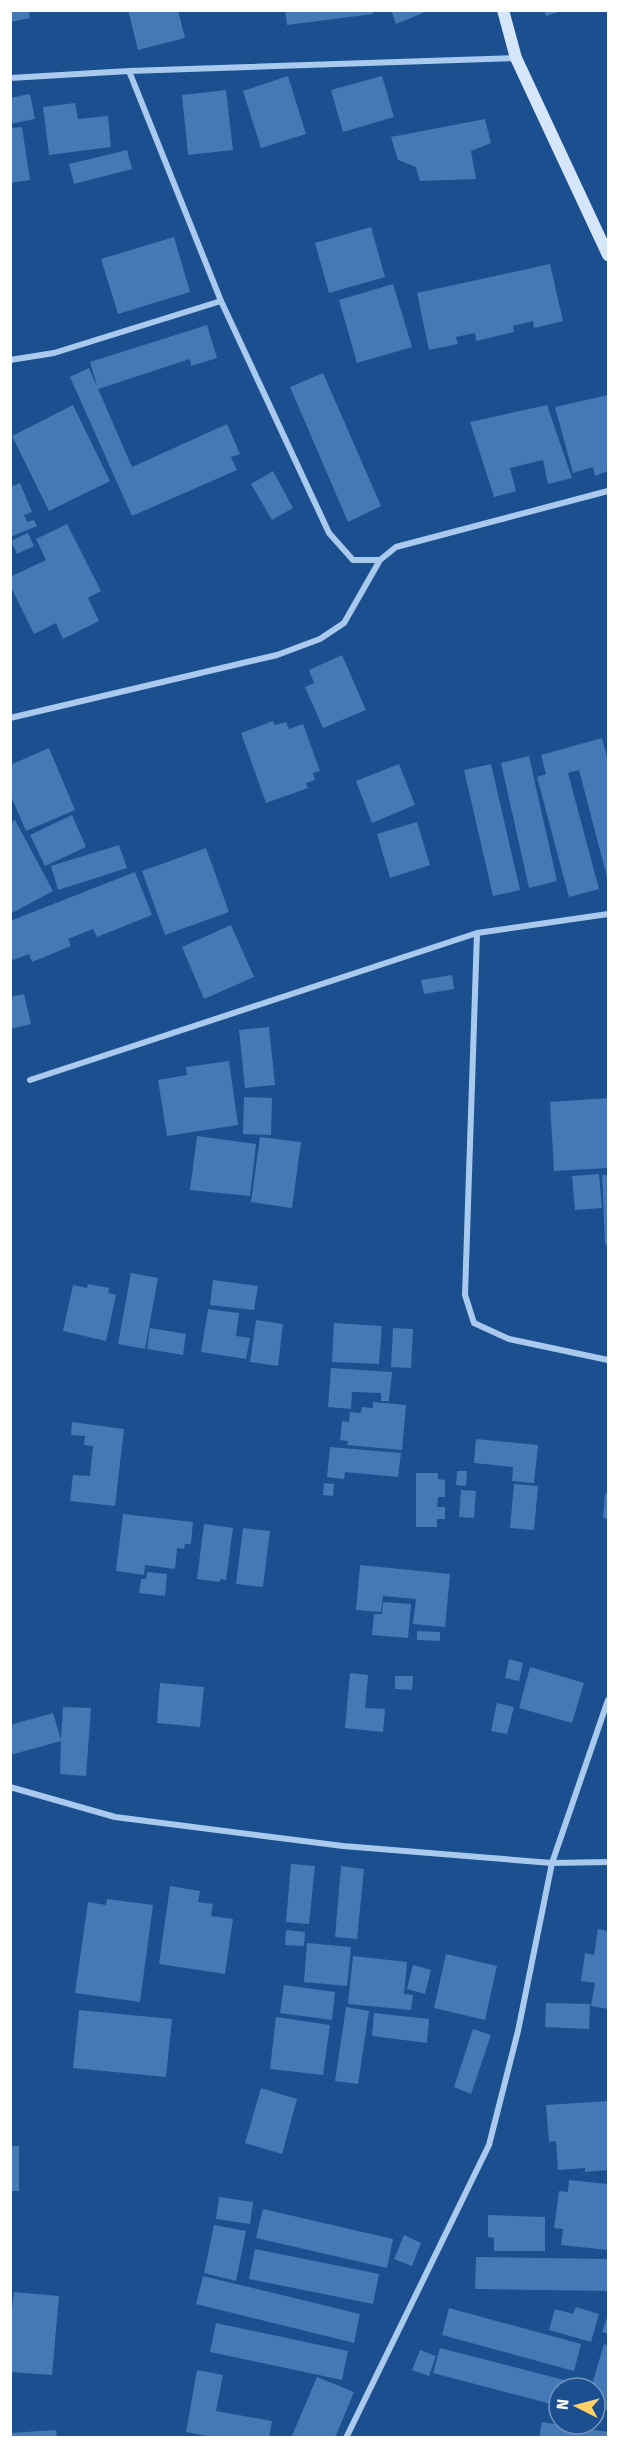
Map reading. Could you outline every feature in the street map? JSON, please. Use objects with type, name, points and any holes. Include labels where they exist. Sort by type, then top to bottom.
[{"type":"street","points":[[503,10],[516,58],[609,255]]},
{"type":"street","points":[[10,78],[129,71],[516,58]]},
{"type":"street","points":[[129,71],[221,301],[329,533],[353,560],[380,560]]},
{"type":"street","points":[[10,360],[54,353],[221,301]]},
{"type":"street","points":[[10,718],[277,655],[320,639],[344,623],[380,560],[396,547],[609,490]]},
{"type":"street","points":[[30,1080],[477,933],[609,914]]},
{"type":"street","points":[[477,933],[465,1294],[474,1323],[509,1340],[609,1360]]},
{"type":"street","points":[[346,2438],[489,2145],[518,2031],[552,1863],[609,1700]]},
{"type":"street","points":[[10,1787],[115,1817],[343,1846],[552,1863],[609,1862]]},
{"type":"building","points":[[10,10],[29,10],[30,18],[10,22]]},
{"type":"building","points":[[128,10],[178,10],[185,38],[138,50]]},
{"type":"building","points":[[285,10],[372,10],[373,14],[287,25]]},
{"type":"building","points":[[391,10],[428,10],[428,11],[396,24]]},
{"type":"building","points":[[544,10],[561,10],[561,11],[546,16]]},
{"type":"building","points":[[288,76],[306,134],[261,148],[243,91]]},
{"type":"building","points":[[382,76],[394,117],[343,132],[331,90]]},
{"type":"building","points":[[226,90],[233,150],[188,155],[182,95]]},
{"type":"building","points":[[30,94],[35,119],[10,124],[10,98]]},
{"type":"building","points":[[75,103],[78,119],[108,116],[111,147],[49,155],[43,107]]},
{"type":"building","points":[[485,119],[491,143],[471,151],[476,179],[420,181],[416,167],[398,160],[391,137]]},
{"type":"building","points":[[22,127],[30,180],[10,183],[10,128]]},
{"type":"building","points":[[127,150],[132,169],[74,184],[69,164]]},
{"type":"building","points":[[371,227],[385,277],[329,293],[315,243]]},
{"type":"building","points":[[174,237],[190,292],[118,314],[101,259]]},
{"type":"building","points":[[550,264],[563,321],[534,328],[533,321],[513,326],[514,332],[476,341],[475,333],[456,337],[458,344],[429,350],[417,293]]},
{"type":"building","points":[[393,284],[412,347],[357,363],[339,300]]},
{"type":"building","points":[[207,325],[217,358],[191,366],[190,359],[98,389],[90,362]]},
{"type":"building","points":[[89,368],[132,467],[227,424],[240,454],[231,457],[237,470],[132,516],[70,377]]},
{"type":"building","points":[[323,373],[381,506],[348,522],[290,387]]},
{"type":"building","points":[[608,395],[608,471],[595,476],[593,467],[573,473],[555,407]]},
{"type":"building","points":[[73,405],[110,481],[49,511],[12,436]]},
{"type":"building","points":[[547,405],[572,478],[548,484],[543,460],[510,468],[516,491],[494,497],[470,422]]},
{"type":"building","points":[[273,471],[293,508],[272,520],[251,484]]},
{"type":"building","points":[[20,483],[32,512],[24,515],[27,522],[34,520],[37,526],[10,537],[10,487]]},
{"type":"building","points":[[67,524],[101,591],[88,598],[99,621],[63,639],[56,623],[34,634],[10,585],[10,577],[46,560],[36,539]]},
{"type":"building","points":[[28,533],[34,546],[17,554],[11,541]]},
{"type":"building","points":[[342,655],[366,710],[323,728],[305,687],[314,683],[309,670]]},
{"type":"building","points":[[273,721],[275,725],[286,722],[289,729],[303,724],[320,771],[313,773],[315,780],[306,783],[308,788],[266,803],[241,733]]},
{"type":"building","points":[[602,738],[608,761],[608,881],[579,770],[568,773],[599,889],[569,897],[537,777],[546,774],[541,755]]},
{"type":"building","points":[[49,748],[75,810],[26,831],[10,794],[10,765]]},
{"type":"building","points":[[529,756],[557,881],[529,888],[501,763]]},
{"type":"building","points":[[399,764],[415,805],[372,823],[356,781]]},
{"type":"building","points":[[491,764],[520,890],[493,896],[464,770]]},
{"type":"building","points":[[72,815],[86,847],[45,866],[30,835]]},
{"type":"building","points":[[15,820],[53,891],[10,914],[10,823]]},
{"type":"building","points":[[417,822],[430,865],[390,878],[377,834]]},
{"type":"building","points":[[119,845],[127,868],[58,890],[51,866]]},
{"type":"building","points":[[206,848],[229,912],[165,935],[142,871]]},
{"type":"building","points":[[135,872],[152,915],[97,937],[93,929],[68,939],[71,946],[32,962],[29,954],[13,960],[10,953],[10,921]]},
{"type":"building","points":[[231,925],[254,977],[204,999],[182,947]]},
{"type":"building","points":[[452,975],[454,989],[424,994],[421,980]]},
{"type":"building","points":[[24,994],[31,1024],[10,1029],[10,997]]},
{"type":"building","points":[[269,1027],[275,1085],[245,1088],[239,1030]]},
{"type":"building","points":[[229,1061],[238,1125],[167,1136],[158,1080],[187,1075],[186,1067]]},
{"type":"building","points":[[244,1097],[272,1098],[271,1135],[243,1134]]},
{"type":"building","points":[[608,1098],[608,1168],[554,1171],[550,1102]]},
{"type":"building","points":[[197,1136],[256,1144],[250,1196],[190,1190]]},
{"type":"building","points":[[260,1137],[301,1142],[292,1208],[251,1202]]},
{"type":"building","points":[[599,1174],[602,1208],[575,1210],[572,1176]]},
{"type":"building","points":[[602,1175],[608,1175],[608,1244],[605,1245]]},
{"type":"building","points":[[131,1273],[158,1278],[145,1349],[118,1344]]},
{"type":"building","points":[[213,1280],[258,1286],[254,1310],[210,1305]]},
{"type":"building","points":[[88,1284],[109,1288],[108,1293],[116,1295],[106,1341],[63,1331],[73,1285],[87,1288]]},
{"type":"building","points":[[208,1309],[239,1313],[236,1336],[250,1338],[246,1359],[201,1352]]},
{"type":"building","points":[[256,1320],[283,1324],[278,1366],[250,1362]]},
{"type":"building","points":[[334,1323],[382,1326],[379,1364],[332,1362]]},
{"type":"building","points":[[150,1328],[186,1334],[183,1355],[147,1349]]},
{"type":"building","points":[[393,1328],[413,1329],[411,1368],[391,1367]]},
{"type":"building","points":[[331,1368],[392,1372],[389,1401],[381,1401],[381,1393],[352,1392],[351,1409],[328,1407]]},
{"type":"building","points":[[373,1402],[406,1405],[402,1450],[347,1445],[348,1441],[340,1440],[342,1421],[349,1422],[350,1412],[361,1413],[362,1407],[373,1408]]},
{"type":"building","points":[[72,1422],[124,1429],[115,1506],[70,1501],[73,1475],[90,1476],[93,1446],[84,1445],[85,1436],[71,1435]]},
{"type":"building","points":[[476,1439],[538,1445],[534,1483],[512,1481],[513,1467],[474,1463]]},
{"type":"building","points":[[330,1447],[401,1453],[398,1477],[345,1472],[344,1479],[327,1477]]},
{"type":"building","points":[[457,1471],[467,1471],[466,1486],[456,1485]]},
{"type":"building","points":[[416,1473],[438,1473],[438,1479],[445,1480],[445,1497],[438,1497],[437,1507],[445,1507],[445,1519],[437,1519],[437,1527],[416,1527]]},
{"type":"building","points":[[324,1483],[334,1484],[333,1496],[323,1495]]},
{"type":"building","points":[[514,1484],[538,1486],[534,1530],[510,1528]]},
{"type":"building","points":[[461,1490],[476,1491],[474,1518],[459,1517]]},
{"type":"building","points":[[605,1493],[608,1493],[608,1519],[603,1518]]},
{"type":"building","points":[[123,1514],[193,1522],[191,1544],[185,1544],[184,1549],[177,1548],[175,1569],[145,1565],[144,1575],[116,1571]]},
{"type":"building","points":[[204,1524],[233,1528],[226,1580],[220,1579],[220,1582],[197,1579]]},
{"type":"building","points":[[243,1528],[270,1531],[263,1587],[236,1584]]},
{"type":"building","points":[[360,1565],[450,1574],[445,1627],[413,1624],[416,1599],[383,1596],[381,1612],[356,1610]]},
{"type":"building","points":[[147,1572],[167,1574],[165,1596],[139,1593],[141,1579],[146,1579]]},
{"type":"building","points":[[383,1602],[411,1604],[408,1638],[372,1635],[374,1614],[382,1614]]},
{"type":"building","points":[[417,1631],[440,1632],[440,1641],[417,1640]]},
{"type":"building","points":[[509,1659],[523,1663],[519,1681],[505,1678]]},
{"type":"building","points":[[530,1667],[584,1683],[572,1723],[519,1708]]},
{"type":"building","points":[[350,1673],[368,1675],[365,1708],[385,1709],[383,1732],[345,1728]]},
{"type":"building","points":[[395,1676],[413,1676],[412,1690],[395,1689]]},
{"type":"building","points":[[160,1683],[204,1687],[200,1727],[157,1723]]},
{"type":"building","points":[[497,1703],[514,1707],[507,1734],[491,1731]]},
{"type":"building","points":[[63,1707],[91,1708],[86,1776],[60,1774],[61,1741],[10,1755],[10,1725],[53,1713],[61,1740]]},
{"type":"building","points":[[291,1864],[315,1866],[309,1924],[286,1922]]},
{"type":"building","points":[[341,1866],[364,1869],[357,1939],[335,1937]]},
{"type":"building","points":[[170,1886],[200,1891],[198,1902],[213,1904],[211,1916],[233,1919],[225,1974],[159,1964]]},
{"type":"building","points":[[107,1899],[153,1905],[140,2002],[75,1993],[88,1902],[106,1905]]},
{"type":"building","points":[[598,1929],[608,1931],[608,2009],[591,2006],[595,1983],[581,1981],[585,1953],[594,1955]]},
{"type":"building","points":[[286,1930],[305,1932],[304,1946],[285,1945]]},
{"type":"building","points":[[307,1943],[351,1947],[347,1986],[304,1982]]},
{"type":"building","points":[[446,1954],[497,1966],[485,2020],[434,2008]]},
{"type":"building","points":[[353,1956],[407,1962],[404,1994],[413,1995],[411,2010],[348,2004]]},
{"type":"building","points":[[413,1965],[431,1970],[425,1994],[407,1989]]},
{"type":"building","points":[[284,1985],[335,1992],[332,2020],[280,2013]]},
{"type":"building","points":[[546,2003],[590,2004],[589,2029],[545,2027]]},
{"type":"building","points":[[346,2007],[369,2011],[358,2084],[335,2081]]},
{"type":"building","points":[[79,2010],[172,2019],[166,2077],[73,2068]]},
{"type":"building","points":[[374,2013],[429,2019],[427,2043],[372,2036]]},
{"type":"building","points":[[276,2017],[330,2025],[323,2075],[270,2069]]},
{"type":"building","points":[[473,2029],[491,2035],[471,2094],[454,2087]]},
{"type":"building","points":[[261,2088],[297,2099],[282,2154],[245,2143]]},
{"type":"building","points":[[608,2101],[608,2170],[585,2172],[585,2168],[558,2170],[556,2141],[549,2142],[546,2105]]},
{"type":"building","points":[[10,2146],[19,2146],[19,2191],[10,2191]]},
{"type":"building","points":[[569,2180],[608,2184],[608,2250],[561,2245],[563,2229],[554,2228],[559,2191],[568,2192]]},
{"type":"building","points":[[219,2197],[253,2202],[250,2224],[216,2219]]},
{"type":"building","points":[[263,2209],[393,2239],[387,2268],[256,2238]]},
{"type":"building","points":[[488,2215],[545,2217],[545,2251],[494,2251],[494,2238],[488,2237]]},
{"type":"building","points":[[214,2225],[246,2231],[236,2281],[204,2273]]},
{"type":"building","points":[[404,2235],[421,2243],[412,2266],[394,2259]]},
{"type":"building","points":[[255,2249],[379,2274],[373,2304],[249,2279]]},
{"type":"building","points":[[476,2257],[608,2259],[608,2291],[475,2289]]},
{"type":"building","points":[[203,2276],[360,2314],[354,2343],[196,2304]]},
{"type":"building","points":[[14,2292],[59,2296],[52,2375],[10,2372],[10,2327]]},
{"type":"building","points":[[576,2307],[599,2314],[591,2342],[549,2330],[555,2309],[573,2314]]},
{"type":"building","points":[[449,2308],[581,2344],[574,2371],[442,2335]]},
{"type":"building","points":[[608,2314],[608,2334],[602,2332]]},
{"type":"building","points":[[216,2323],[348,2351],[342,2380],[210,2352]]},
{"type":"building","points":[[604,2344],[608,2346],[608,2411],[607,2376],[595,2376]]},
{"type":"building","points":[[440,2348],[549,2376],[547,2403],[433,2373]]},
{"type":"building","points":[[420,2350],[436,2356],[429,2376],[412,2370]]},
{"type":"building","points":[[197,2370],[223,2375],[216,2411],[272,2421],[269,2438],[218,2438],[186,2432]]},
{"type":"building","points":[[317,2377],[354,2392],[335,2438],[291,2438]]},
{"type":"building","points":[[542,2422],[547,2423],[547,2436],[607,2436],[608,2432],[608,2438],[539,2438]]},
{"type":"building","points":[[56,2430],[57,2438],[10,2438],[10,2433]]}]
